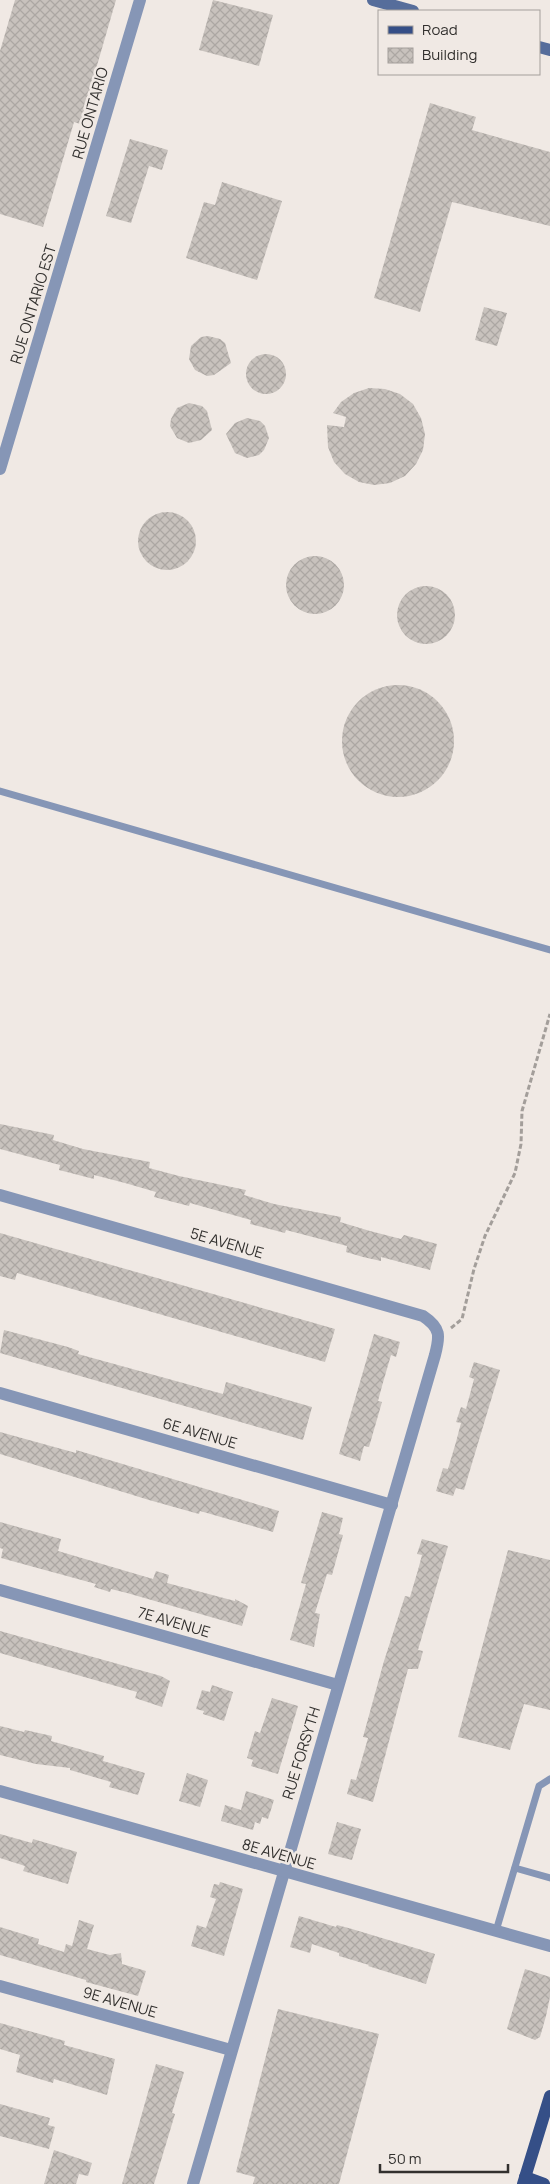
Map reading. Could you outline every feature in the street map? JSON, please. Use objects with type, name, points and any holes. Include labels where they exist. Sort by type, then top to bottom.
[{"type":"main road","points":[[544,2184],[524,2180],[550,2096]]},
{"type":"street","name":"RUE ONTARIO","points":[[71,235],[140,0]]},
{"type":"street","points":[[373,0],[409,10]]},
{"type":"street","name":"RUE ONTARIO EST","points":[[0,469],[71,235]]},
{"type":"street","name":"5E AVENUE","points":[[0,1195],[423,1316],[444,1330]]},
{"type":"street","name":"RUE FORSYTH","points":[[193,2184],[283,1872],[435,1355],[444,1330]]},
{"type":"street","name":"6E AVENUE","points":[[0,1393],[392,1505]]},
{"type":"street","name":"7E AVENUE","points":[[0,1590],[338,1685]]},
{"type":"street","name":"8E AVENUE","points":[[0,1791],[550,1946]]},
{"type":"street","name":"9E AVENUE","points":[[0,1986],[231,2050]]},
{"type":"lane","points":[[0,791],[550,950]]},
{"type":"lane","points":[[496,1932],[539,1786],[550,1779]]},
{"type":"lane","points":[[515,1868],[550,1878]]},
{"type":"path","points":[[444,1330],[462,1319],[474,1269],[485,1236],[515,1174],[521,1144],[522,1111],[550,1014]]},
{"type":"building","points":[[15,0],[116,0],[80,124],[74,122],[43,227],[0,214],[0,51]]},
{"type":"building","points":[[213,0],[273,15],[259,66],[199,50]]},
{"type":"building","points":[[430,103],[476,117],[472,130],[550,152],[550,226],[452,202],[420,312],[374,298]]},
{"type":"building","points":[[130,139],[168,150],[162,170],[149,166],[131,223],[106,216]]},
{"type":"building","points":[[222,182],[282,201],[257,280],[186,258],[204,202],[215,205]]},
{"type":"building","points":[[484,307],[507,313],[497,346],[475,340]]},
{"type":"building","points":[[208,336],[220,339],[225,343],[231,363],[214,375],[207,376],[195,370],[189,359],[191,346],[201,337]]},
{"type":"building","points":[[270,354],[277,357],[283,363],[286,374],[285,382],[277,391],[270,394],[262,394],[255,391],[247,382],[246,370],[249,363],[258,355]]},
{"type":"building","points":[[369,388],[385,389],[400,394],[413,404],[421,418],[425,434],[423,450],[416,464],[405,476],[390,483],[374,485],[359,482],[345,474],[334,462],[328,447],[327,425],[344,427],[346,417],[333,413],[341,402],[354,393]]},
{"type":"building","points":[[189,403],[202,406],[207,411],[212,430],[201,440],[189,443],[177,438],[170,426],[171,419],[177,408]]},
{"type":"building","points":[[247,418],[260,421],[265,426],[269,438],[264,450],[259,455],[247,458],[235,453],[226,434],[235,423]]},
{"type":"building","points":[[167,512],[178,514],[188,520],[194,530],[196,541],[194,552],[188,562],[178,568],[167,570],[156,568],[146,562],[140,552],[138,541],[140,530],[146,520],[156,514]]},
{"type":"building","points":[[315,556],[326,558],[336,564],[342,574],[344,585],[342,596],[336,606],[326,612],[315,614],[304,612],[294,606],[288,596],[286,585],[288,574],[294,564],[304,558]]},
{"type":"building","points":[[426,586],[437,588],[450,599],[455,615],[453,626],[442,639],[426,644],[415,642],[402,631],[397,615],[399,604],[410,591]]},
{"type":"building","points":[[398,685],[419,689],[438,701],[450,720],[454,741],[450,762],[438,781],[419,793],[398,797],[377,793],[358,781],[346,762],[342,741],[346,720],[358,701],[377,689]]},
{"type":"building","points":[[0,1124],[54,1135],[53,1140],[83,1149],[150,1162],[149,1168],[246,1190],[244,1195],[274,1204],[341,1217],[340,1222],[370,1231],[401,1239],[404,1235],[437,1244],[430,1270],[381,1257],[381,1261],[363,1257],[346,1252],[347,1246],[286,1230],[285,1233],[250,1224],[251,1220],[190,1203],[189,1206],[154,1197],[156,1192],[125,1183],[94,1175],[94,1179],[59,1170],[60,1165],[0,1149]]},
{"type":"building","points":[[0,1233],[335,1329],[325,1362],[17,1273],[15,1280],[0,1276]]},
{"type":"building","points":[[4,1330],[68,1347],[79,1351],[78,1354],[223,1394],[226,1382],[312,1407],[303,1440],[0,1353]]},
{"type":"building","points":[[374,1334],[400,1342],[396,1357],[391,1355],[378,1401],[382,1402],[369,1447],[364,1446],[360,1461],[339,1454]]},
{"type":"building","points":[[474,1362],[500,1370],[464,1490],[456,1488],[453,1496],[436,1491],[443,1468],[448,1469],[461,1423],[456,1422],[461,1407],[466,1409],[474,1379],[469,1377]]},
{"type":"building","points":[[0,1432],[76,1453],[76,1450],[279,1511],[273,1532],[200,1511],[199,1514],[149,1500],[0,1454]]},
{"type":"building","points":[[322,1512],[343,1518],[339,1534],[343,1535],[332,1575],[327,1574],[315,1613],[320,1614],[314,1647],[290,1640],[306,1584],[301,1583]]},
{"type":"building","points":[[0,1522],[61,1539],[58,1551],[153,1579],[156,1571],[169,1575],[167,1583],[235,1601],[235,1599],[248,1606],[242,1626],[127,1593],[111,1589],[110,1592],[94,1587],[96,1584],[1,1558],[3,1549],[0,1548]]},
{"type":"building","points":[[422,1539],[448,1546],[418,1650],[423,1651],[418,1669],[408,1669],[373,1802],[347,1794],[351,1779],[356,1780],[368,1738],[363,1737],[384,1661],[405,1596],[410,1597],[418,1570],[422,1555],[417,1554]]},
{"type":"building","points":[[508,1550],[550,1560],[550,1710],[524,1704],[510,1750],[458,1737]]},
{"type":"building","points":[[0,1631],[161,1676],[170,1681],[162,1707],[135,1698],[137,1692],[0,1653]]},
{"type":"building","points":[[212,1685],[233,1692],[224,1721],[203,1714],[204,1711],[196,1709],[202,1690],[210,1692]]},
{"type":"building","points":[[272,1698],[298,1706],[278,1774],[251,1766],[253,1760],[247,1758],[255,1731],[260,1733]]},
{"type":"building","points":[[0,1726],[52,1736],[51,1741],[104,1756],[103,1761],[145,1773],[138,1795],[109,1787],[111,1782],[70,1770],[70,1768],[36,1764],[0,1755]]},
{"type":"building","points":[[187,1773],[208,1780],[200,1807],[179,1801]]},
{"type":"building","points":[[246,1791],[274,1800],[268,1819],[262,1817],[260,1824],[255,1822],[253,1830],[221,1821],[225,1805],[241,1810]]},
{"type":"building","points":[[337,1822],[361,1829],[352,1860],[328,1854]]},
{"type":"building","points":[[0,1834],[32,1843],[33,1839],[77,1852],[68,1884],[23,1871],[25,1866],[0,1858]]},
{"type":"building","points":[[220,1882],[243,1889],[224,1956],[191,1946],[197,1925],[206,1928],[216,1899],[210,1897],[214,1884],[219,1885]]},
{"type":"building","points":[[299,1916],[336,1927],[337,1925],[352,1929],[435,1954],[426,1984],[339,1956],[339,1953],[312,1944],[310,1953],[290,1947]]},
{"type":"building","points":[[79,1920],[94,1925],[87,1949],[110,1955],[121,1953],[122,1964],[146,1971],[138,1996],[0,1955],[0,1927],[39,1939],[38,1944],[64,1952],[66,1944],[72,1946]]},
{"type":"building","points":[[525,1969],[550,1977],[550,1997],[546,2016],[540,2037],[535,2040],[507,2029]]},
{"type":"building","points":[[278,2009],[379,2034],[339,2184],[253,2184],[255,2177],[236,2172]]},
{"type":"building","points":[[0,2023],[65,2041],[64,2045],[115,2059],[107,2095],[54,2079],[53,2083],[16,2072],[20,2055],[0,2049]]},
{"type":"building","points":[[156,2064],[184,2072],[172,2113],[175,2114],[154,2184],[122,2184]]},
{"type":"building","points":[[0,2104],[50,2118],[48,2125],[55,2127],[49,2149],[0,2136]]},
{"type":"building","points":[[54,2150],[92,2163],[88,2176],[79,2174],[76,2184],[44,2184]]}]
